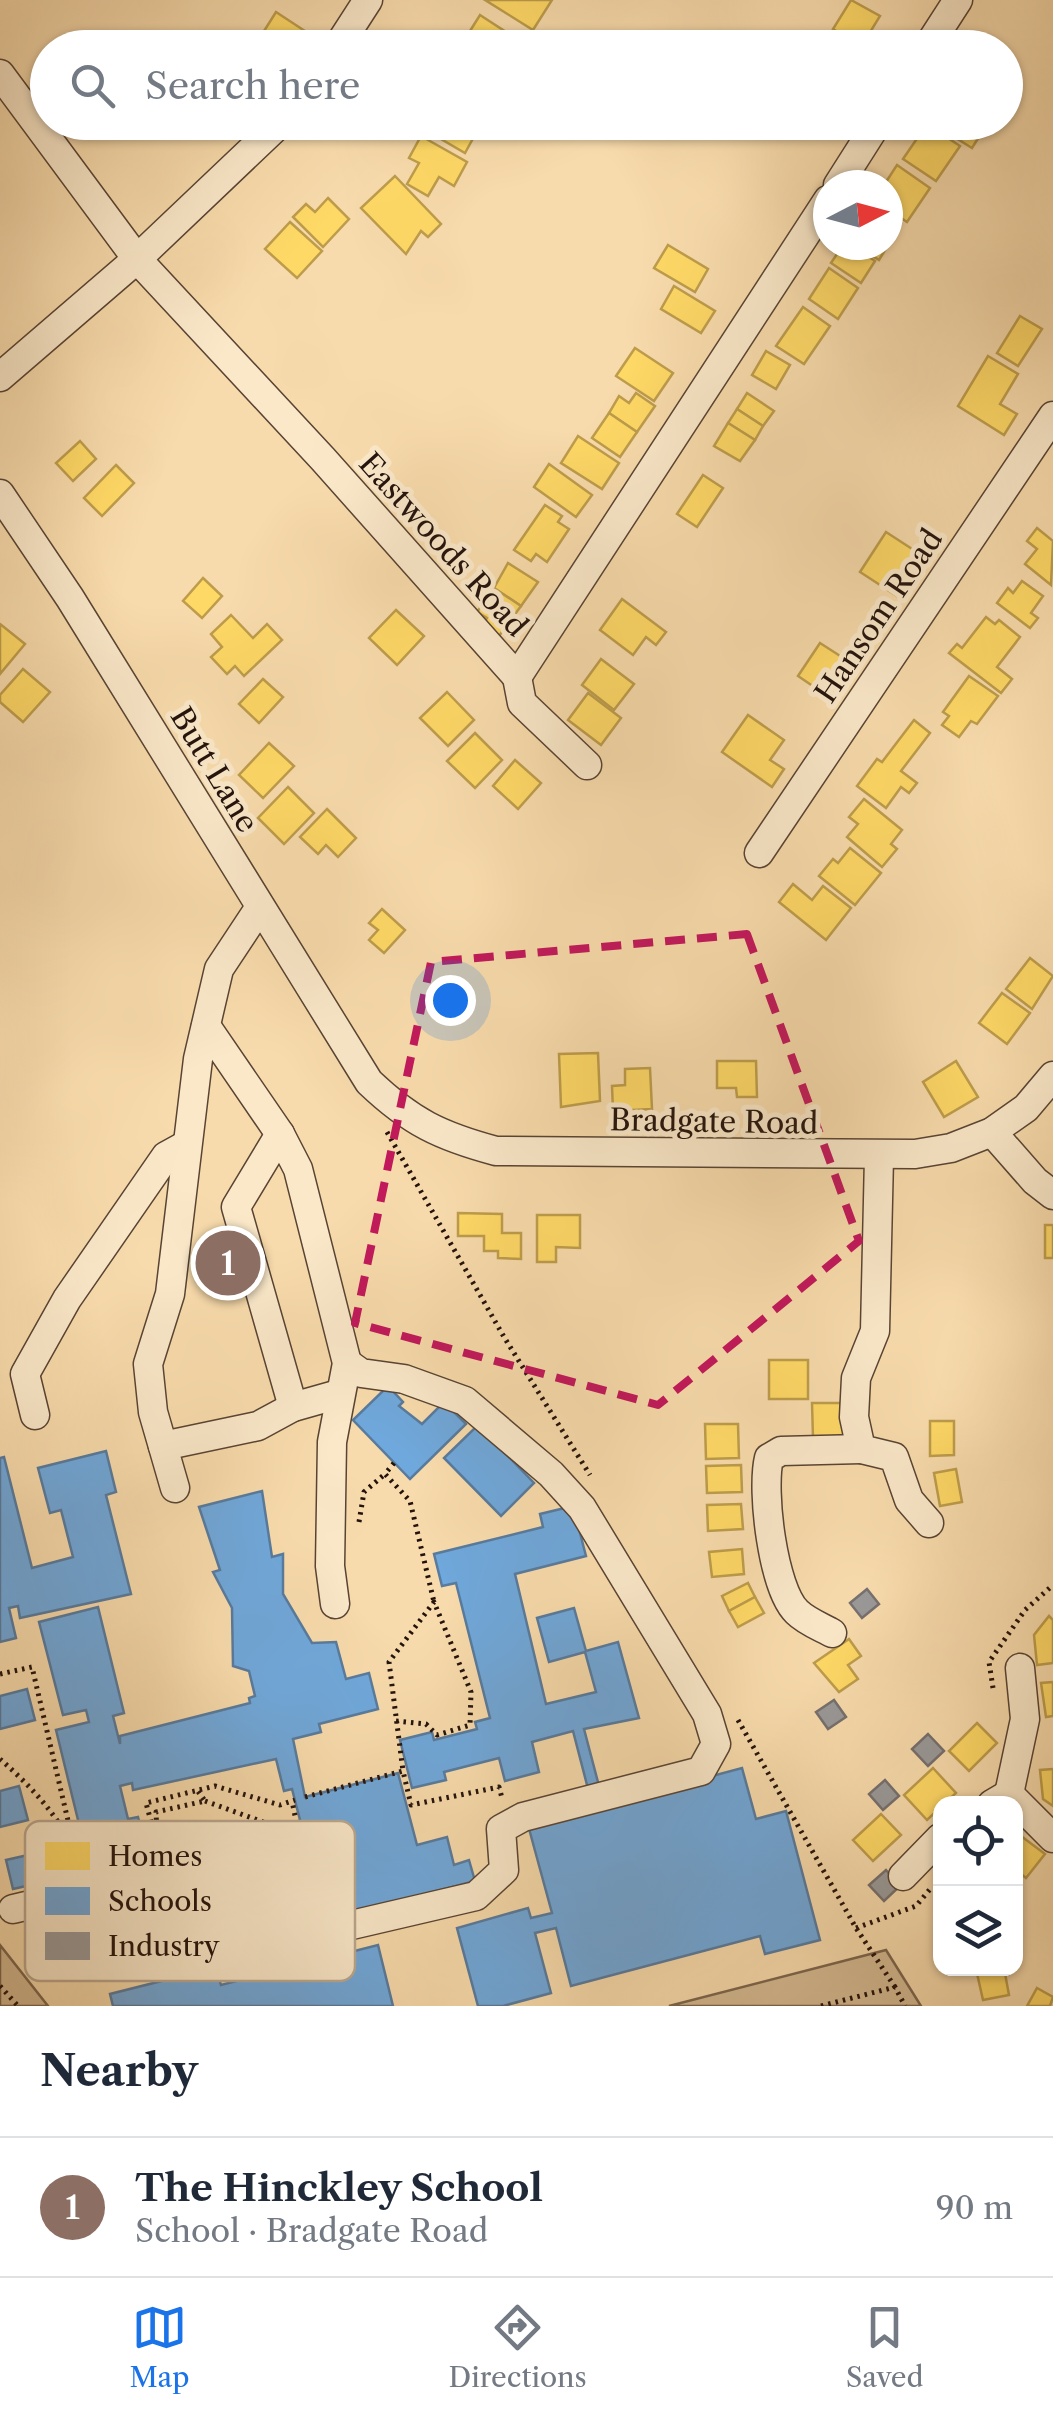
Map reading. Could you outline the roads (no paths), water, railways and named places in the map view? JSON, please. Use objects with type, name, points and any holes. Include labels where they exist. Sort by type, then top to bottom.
[{"type":"street","points":[[349,30],[368,0]]},
{"type":"street","points":[[939,30],[958,0]]},
{"type":"street","name":"Eastwoods Road","points":[[0,74],[30,115]]},
{"type":"street","name":"Eastwoods Road","points":[[49,140],[137,259],[323,458],[517,677],[813,223]]},
{"type":"street","points":[[0,377],[137,259],[262,140]]},
{"type":"street","points":[[848,170],[867,140]]},
{"type":"street","name":"Hansom Road","points":[[759,853],[1053,416]]},
{"type":"street","name":"Butt Lane","points":[[0,494],[70,598],[369,1082]]},
{"type":"street","points":[[517,677],[522,702],[588,765]]},
{"type":"street","points":[[175,1488],[153,1412],[148,1364],[170,1294],[186,1145],[219,969],[260,907]]},
{"type":"street","points":[[206,1026],[280,1134],[307,1198],[347,1363],[332,1442],[330,1566],[334,1604]]},
{"type":"street","name":"Bradgate Road","points":[[369,1082],[404,1115],[444,1137],[496,1151],[878,1156],[951,1148],[992,1132],[1026,1108],[1053,1076]]},
{"type":"street","points":[[992,1132],[1053,1194]]},
{"type":"street","points":[[280,1134],[236,1207],[293,1406]]},
{"type":"street","points":[[35,1415],[24,1374],[67,1298],[166,1156],[186,1145]]},
{"type":"street","points":[[861,1449],[854,1417],[856,1378],[874,1331],[878,1156]]},
{"type":"street","points":[[347,1363],[361,1373],[404,1379],[464,1401],[551,1474],[582,1508],[649,1614],[707,1714],[716,1744],[701,1770],[523,1816],[501,1829],[504,1870],[476,1896],[355,1925]]},
{"type":"street","points":[[163,1446],[258,1426],[293,1406],[339,1394]]},
{"type":"street","points":[[832,1633],[795,1611],[773,1550],[764,1480],[769,1458],[781,1452],[861,1449],[894,1457],[909,1500],[929,1523]]},
{"type":"street","points":[[1001,1796],[1025,1719],[1020,1668]]},
{"type":"street","points":[[1023,1816],[1053,1838]]},
{"type":"street","points":[[903,1876],[933,1845]]},
{"type":"street","points":[[13,1909],[25,1906]]},
{"type":"place","name":"The Hinckley School","points":[[228,1263]]}]
